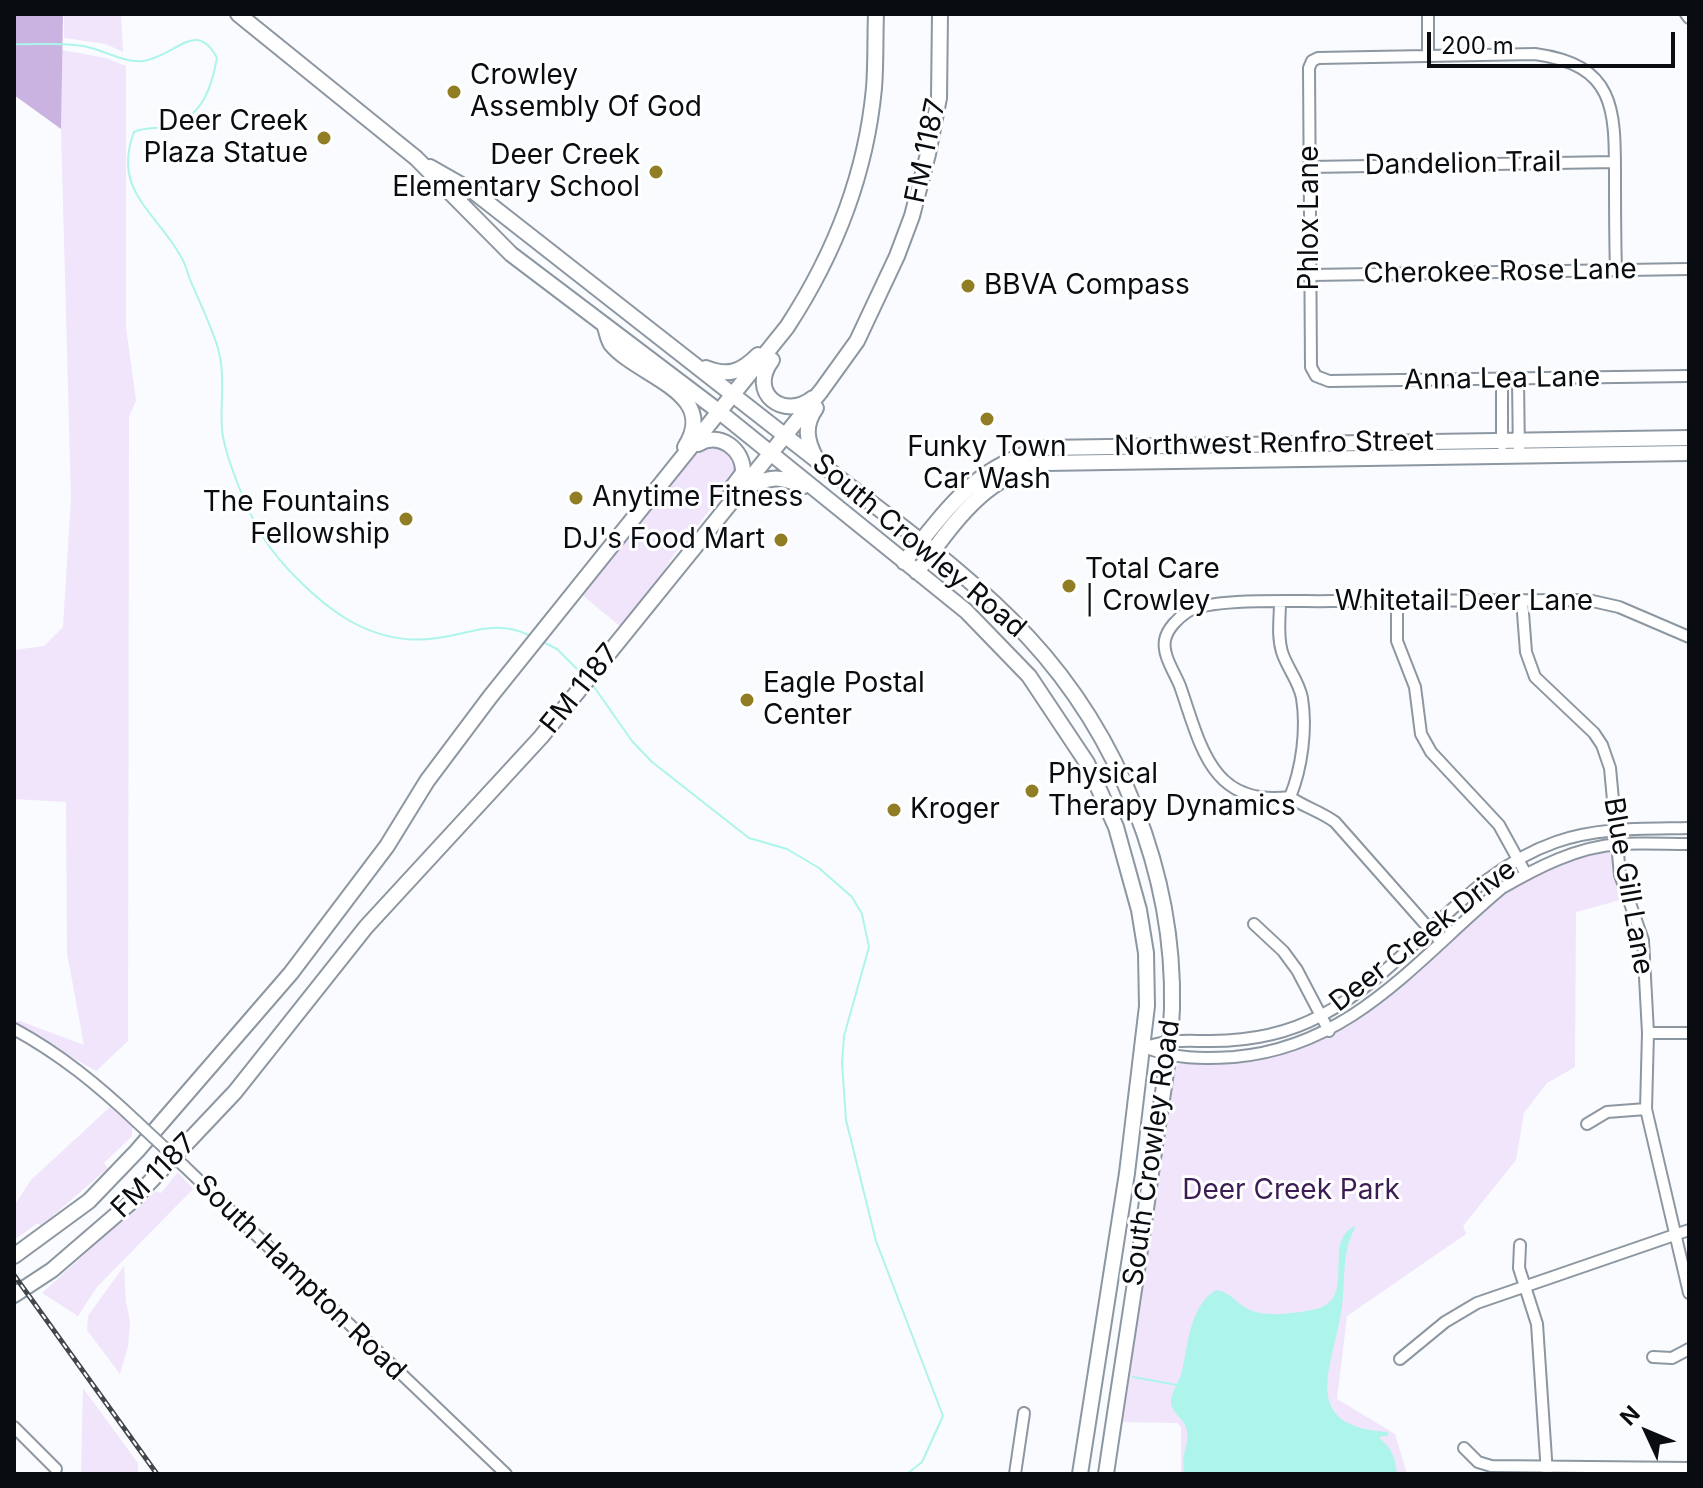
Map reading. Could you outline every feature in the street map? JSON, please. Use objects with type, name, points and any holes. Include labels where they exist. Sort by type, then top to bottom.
[{"type":"main road","name":"South Crowley Road","points":[[238,14],[416,158],[492,237],[605,327],[721,413],[966,611],[1029,676],[1087,763],[1116,827],[1140,911],[1146,953],[1147,1006],[1144,1047],[1080,1474]]},
{"type":"main road","name":"FM 1187","points":[[14,1256],[89,1201],[128,1161],[291,973],[387,846],[427,781],[490,697],[772,348],[814,283],[845,216],[863,154],[872,101],[876,14]]},
{"type":"main road","name":"FM 1187","points":[[14,1295],[52,1270],[131,1202],[235,1092],[366,927],[541,737],[821,391],[857,341],[912,216],[939,98],[940,14]]},
{"type":"main road","name":"South Crowley Road","points":[[416,158],[474,192],[989,598],[1067,682],[1111,755],[1136,812],[1152,862],[1169,954],[1172,1005],[1106,1474]]},
{"type":"main road","points":[[821,391],[800,407],[787,407],[766,394],[762,378],[764,370],[805,314],[825,278],[846,229],[845,216]]},
{"type":"main road","points":[[552,286],[567,266]]},
{"type":"main road","points":[[595,567],[597,555],[686,446],[694,425],[692,411],[683,397],[610,343],[605,327]]},
{"type":"main road","points":[[818,462],[808,436],[809,418],[856,351],[857,341]]},
{"type":"main road","points":[[694,363],[717,372],[736,372],[763,350],[772,348]]},
{"type":"main road","name":"Northwest Renfro Street","points":[[917,572],[984,491],[1018,462],[1044,448],[1689,438]]},
{"type":"main road","points":[[688,555],[691,538],[739,481],[743,467],[739,454],[722,441],[704,440],[689,451]]},
{"type":"main road","name":"Northwest Renfro Street","points":[[904,562],[972,484],[992,468],[1018,462],[1689,453]]},
{"type":"main road","points":[[744,487],[774,477],[812,487]]},
{"type":"main road","points":[[1067,730],[1089,716]]},
{"type":"street","points":[[1428,14],[1428,56],[1535,54],[1563,58],[1581,66],[1608,98],[1615,123],[1616,270]]},
{"type":"street","name":"Phlox Lane","points":[[1316,376],[1311,367],[1309,68],[1312,61],[1318,58],[1428,56]]},
{"type":"street","name":"Dandelion Trail","points":[[1310,167],[1615,162]]},
{"type":"street","name":"Cherokee Rose Lane","points":[[1311,275],[1689,269]]},
{"type":"street","name":"Anna Lea Lane","points":[[1316,376],[1329,381],[1689,376]]},
{"type":"street","points":[[1518,378],[1519,457]]},
{"type":"street","points":[[1502,379],[1503,457]]},
{"type":"street","name":"Whitetail Deer Lane","points":[[1290,797],[1268,800],[1253,797],[1228,785],[1203,753],[1164,641],[1174,624],[1194,608],[1280,602],[1522,600],[1607,603],[1689,637]]},
{"type":"street","name":"Blue Gill Lane","points":[[1522,600],[1526,652],[1535,677],[1581,718],[1602,745],[1610,768],[1624,891],[1643,940],[1648,1033],[1646,1109],[1689,1293]]},
{"type":"street","points":[[1397,601],[1397,641],[1415,687],[1421,734],[1431,752],[1499,825],[1526,874]]},
{"type":"street","points":[[1280,602],[1279,638],[1282,653],[1302,698],[1303,724],[1298,771],[1290,797],[1335,822],[1441,942]]},
{"type":"street","name":"Deer Creek Drive","points":[[1144,1047],[1169,1039],[1212,1041],[1253,1038],[1290,1030],[1349,999],[1492,875],[1518,860],[1555,842],[1585,834],[1689,828]]},
{"type":"street","name":"Deer Creek Drive","points":[[1144,1047],[1167,1056],[1211,1059],[1255,1055],[1295,1045],[1329,1031],[1360,1013],[1502,888],[1526,874],[1563,857],[1617,844],[1689,844]]},
{"type":"street","points":[[1254,924],[1283,951],[1297,970],[1329,1031]]},
{"type":"street","name":"South Hampton Road","points":[[14,1029],[86,1075],[506,1474]]},
{"type":"street","points":[[1648,1033],[1689,1033]]},
{"type":"street","points":[[1587,1124],[1607,1112],[1646,1109]]},
{"type":"street","points":[[1400,1359],[1445,1322],[1477,1303],[1689,1230]]},
{"type":"street","points":[[1520,1245],[1519,1268],[1537,1324],[1547,1470]]},
{"type":"street","points":[[1653,1357],[1672,1358],[1689,1349]]},
{"type":"street","points":[[1015,1474],[1024,1413]]},
{"type":"street","points":[[14,1427],[56,1469]]},
{"type":"street","points":[[1464,1448],[1478,1462],[1491,1466],[1547,1470],[1689,1468]]},
{"type":"green space","points":[[64,14],[121,14],[123,52],[106,44],[64,38]]},
{"type":"green space","points":[[62,50],[106,58],[126,66],[126,328],[136,401],[129,416],[128,1041],[96,1071],[14,1024],[14,1021],[20,1021],[84,1045],[67,953],[66,802],[14,799],[14,650],[44,646],[63,627],[71,499],[61,128]]},
{"type":"green space","points":[[714,443],[733,455],[738,467],[731,484],[621,627],[581,594],[684,465],[702,446]]},
{"type":"green space","name":"Deer Creek Park","points":[[1610,851],[1613,853],[1614,878],[1620,900],[1576,912],[1575,1067],[1547,1083],[1524,1113],[1516,1160],[1463,1226],[1466,1234],[1347,1316],[1337,1399],[1395,1434],[1407,1474],[1181,1474],[1181,1427],[1177,1423],[1120,1422],[1173,1068],[1191,1062],[1241,1061],[1270,1056],[1338,1031],[1387,997],[1476,916],[1523,880],[1554,866]]},
{"type":"green space","points":[[110,1107],[132,1127],[132,1136],[104,1163],[108,1168],[41,1226],[38,1223],[14,1240],[14,1206],[31,1180]]},
{"type":"green space","points":[[178,1172],[193,1189],[97,1287],[78,1316],[42,1293],[154,1191],[161,1193]]},
{"type":"green space","points":[[124,1266],[130,1321],[128,1346],[120,1374],[87,1330],[88,1316]]},
{"type":"green space","points":[[83,1388],[138,1463],[138,1474],[81,1474]]},
{"type":"shaded area","points":[[14,14],[63,14],[61,129],[14,95]]},
{"type":"shaded area","points":[[1356,1226],[1346,1255],[1342,1305],[1327,1388],[1330,1405],[1340,1418],[1358,1427],[1387,1432],[1389,1435],[1380,1439],[1393,1454],[1397,1474],[1184,1474],[1187,1433],[1171,1401],[1200,1306],[1216,1290],[1226,1293],[1248,1309],[1263,1313],[1300,1312],[1329,1303],[1338,1282],[1341,1243],[1346,1233]]},
{"type":"waterway","points":[[14,44],[75,45],[135,61],[155,58],[193,40],[209,46],[217,58],[209,89],[199,107],[173,125],[134,132],[128,170],[139,199],[183,260],[215,338],[221,366],[222,420],[227,454],[257,527],[280,560],[314,595],[338,614],[371,631],[414,640],[495,628],[507,628],[531,636]]},
{"type":"waterway","points":[[541,641],[557,649],[582,674]]},
{"type":"waterway","points":[[592,684],[632,741],[652,762],[749,838],[787,849],[819,868],[852,897],[862,914],[869,947],[844,1036],[842,1063],[846,1120],[876,1241],[943,1416],[922,1462],[907,1474]]},
{"type":"waterway","points":[[1133,1377],[1177,1385]]},
{"type":"railway","points":[[14,1275],[157,1474]]},
{"type":"place","name":"Crowley Assembly Of God","points":[[454,92]]},
{"type":"place","name":"Deer Creek Plaza Statue","points":[[324,138]]},
{"type":"place","name":"Deer Creek Elementary School","points":[[656,172]]},
{"type":"place","name":"BBVA Compass","points":[[968,286]]},
{"type":"place","name":"Funky Town Car Wash","points":[[987,419]]},
{"type":"place","name":"Anytime Fitness","points":[[576,498]]},
{"type":"place","name":"The Fountains Fellowship","points":[[406,519]]},
{"type":"place","name":"DJ's Food Mart","points":[[781,540]]},
{"type":"place","name":"Total Care | Crowley","points":[[1069,586]]},
{"type":"place","name":"Eagle Postal Center","points":[[747,700]]},
{"type":"place","name":"Physical Therapy Dynamics","points":[[1032,791]]},
{"type":"place","name":"Kroger","points":[[894,810]]}]
